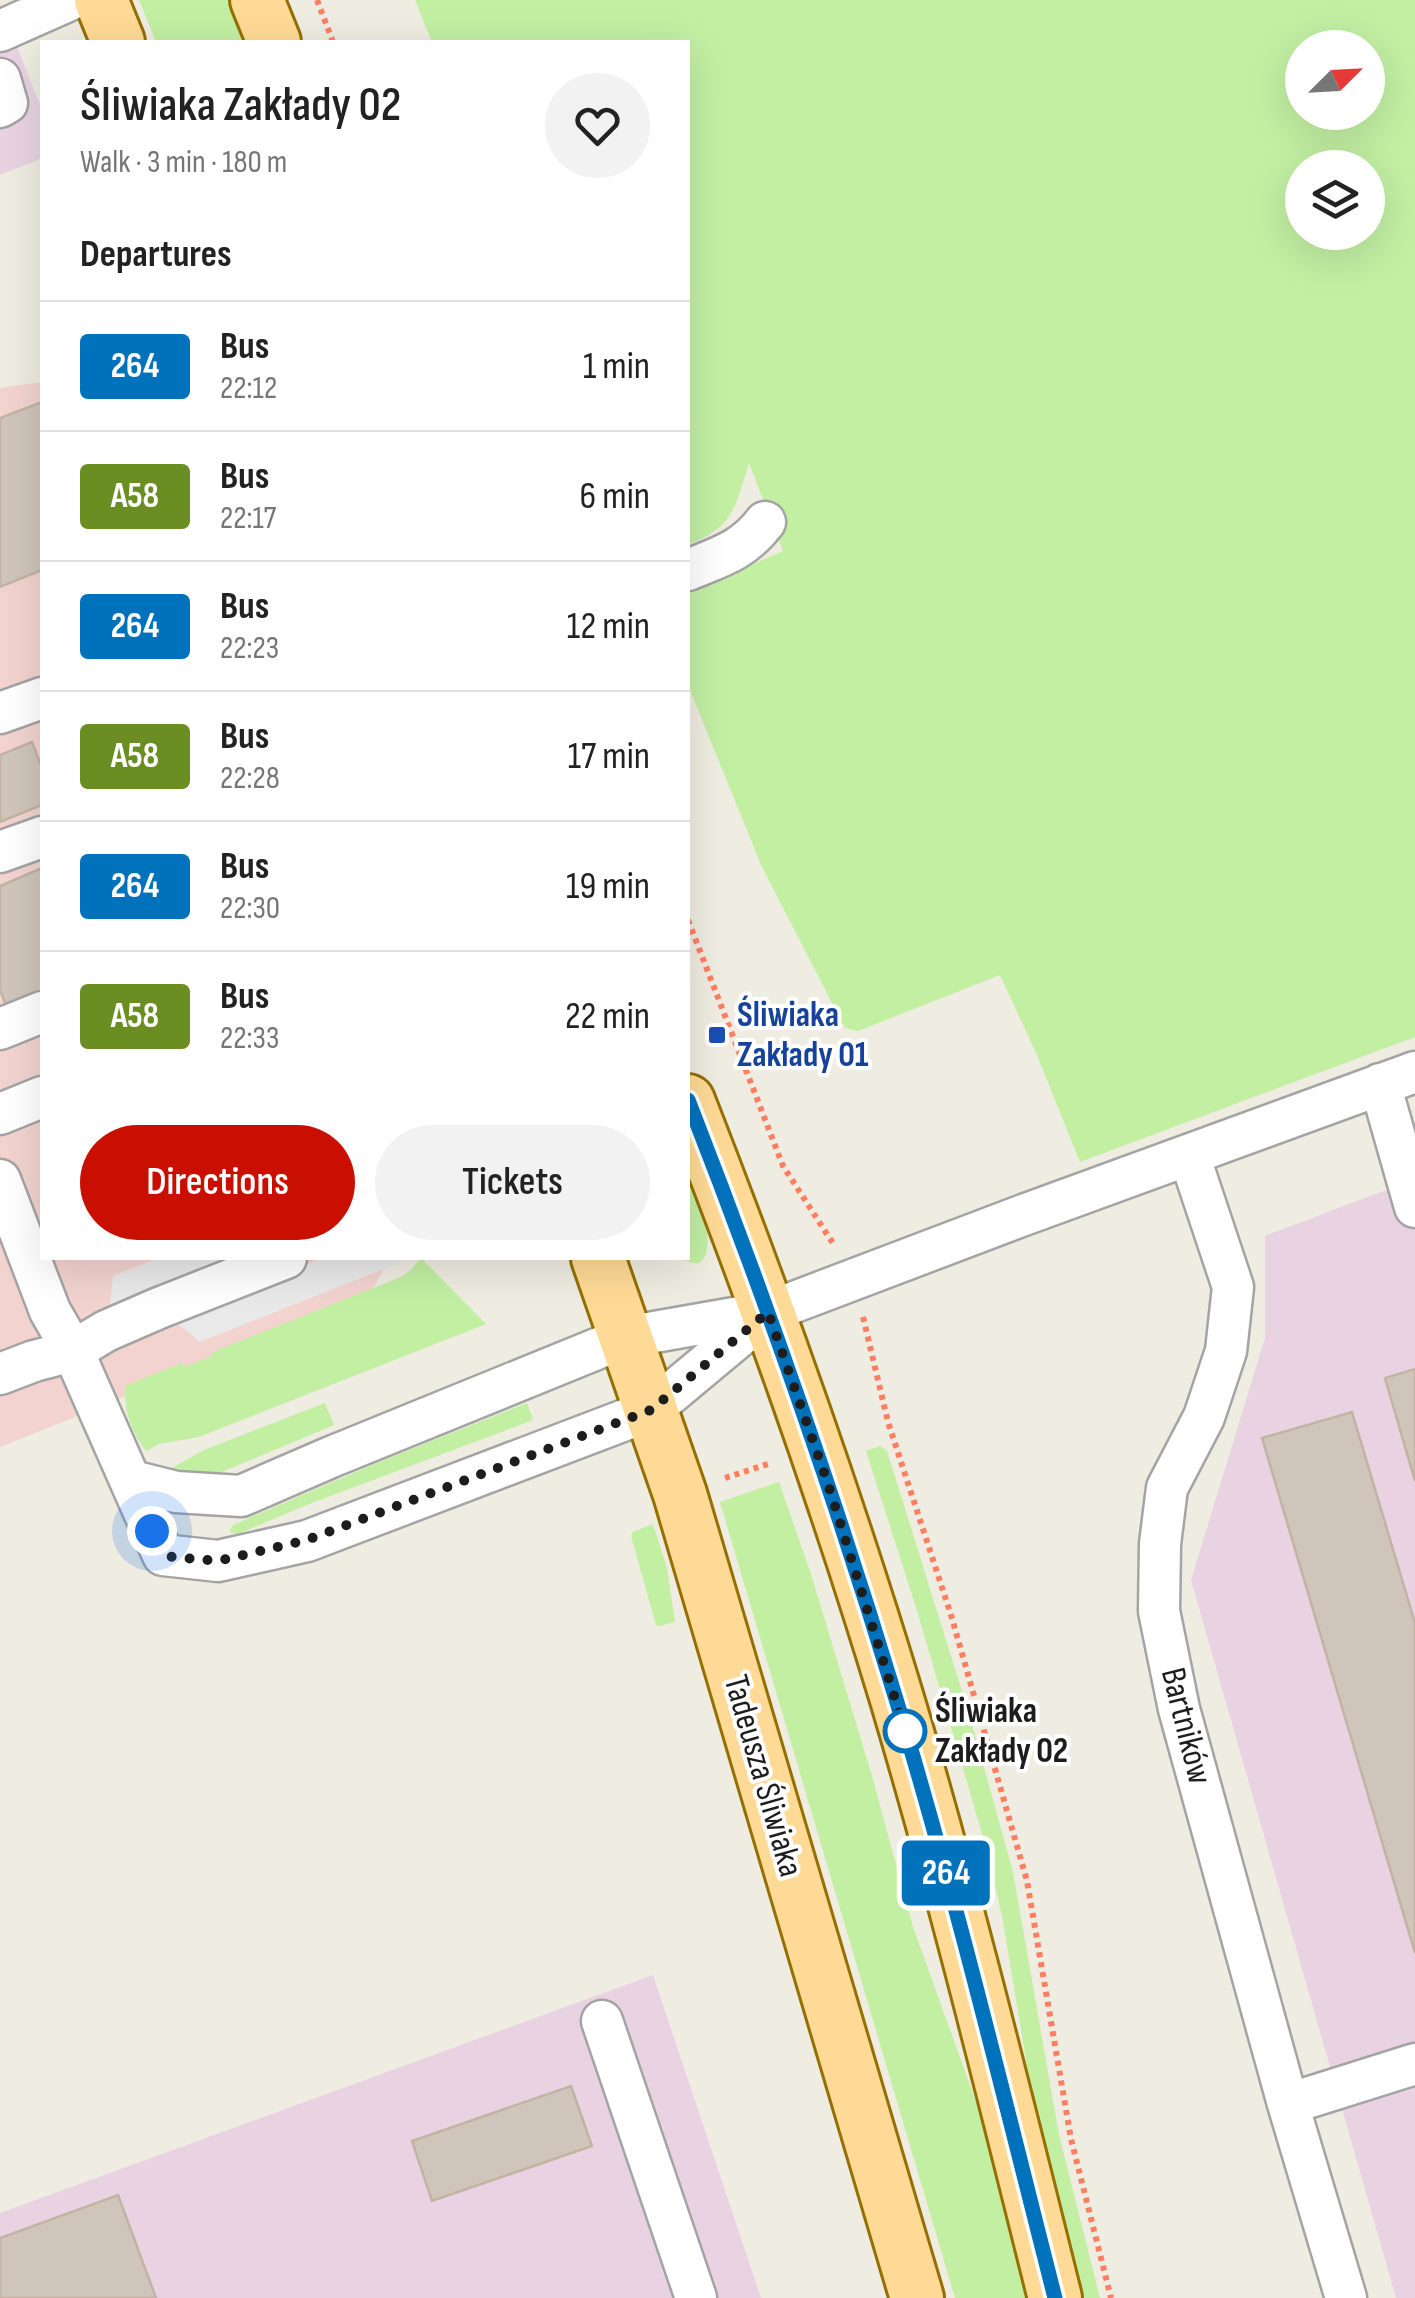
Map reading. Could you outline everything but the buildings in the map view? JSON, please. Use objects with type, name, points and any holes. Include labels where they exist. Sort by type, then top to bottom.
[{"type":"main road","points":[[101,0],[117,40]]},
{"type":"main road","points":[[257,0],[273,40]]},
{"type":"main road","points":[[690,1105],[827,1481],[896,1699],[946,1874],[1056,2298]]},
{"type":"main road","name":"Tadeusza Śliwiaka","points":[[599,1260],[680,1494],[917,2298]]},
{"type":"street","points":[[0,30],[70,0]]},
{"type":"street","points":[[0,79],[7,103],[0,107]]},
{"type":"street","points":[[690,569],[737,550],[765,522]]},
{"type":"street","points":[[0,713],[40,699]]},
{"type":"street","points":[[0,852],[40,837]]},
{"type":"street","points":[[0,1030],[40,1013]]},
{"type":"street","points":[[132,1481],[176,1492],[241,1496],[626,1337],[768,1312],[1398,1078],[1415,1207]]},
{"type":"street","points":[[0,1114],[40,1099]]},
{"type":"street","name":"Bartników","points":[[1189,1155],[1233,1287],[1226,1351],[1204,1417],[1167,1488],[1160,1544],[1159,1611],[1179,1708],[1346,2298]]},
{"type":"street","points":[[0,1180],[50,1311],[73,1351],[163,1556],[218,1561],[307,1540],[651,1410],[768,1312]]},
{"type":"street","points":[[0,1374],[73,1351],[106,1331],[281,1260]]},
{"type":"street","points":[[602,2021],[696,2298]]},
{"type":"street","points":[[1288,2104],[1415,2064]]},
{"type":"path","points":[[316,0],[332,40]]},
{"type":"path","points":[[690,925],[783,1166],[842,1256]]},
{"type":"path","points":[[861,1308],[888,1422],[951,1615],[1027,1881],[1071,2139],[1111,2298]]},
{"type":"path","points":[[714,1482],[771,1463]]},
{"type":"shaded area","points":[[0,4],[40,105],[40,159],[0,175]]},
{"type":"shaded area","points":[[40,382],[40,1260],[389,1260],[367,1299],[0,1447],[0,388]]},
{"type":"shaded area","points":[[1415,1179],[1415,2298],[1396,2298],[1191,1580],[1265,1338],[1265,1236]]},
{"type":"shaded area","points":[[154,1260],[241,1260],[109,1312],[113,1276]]},
{"type":"shaded area","points":[[318,1260],[402,1260],[200,1342],[171,1318]]},
{"type":"shaded area","points":[[653,1975],[761,2298],[0,2298],[0,2213]]},
{"type":"green space","points":[[139,0],[233,0],[249,40],[155,40]]},
{"type":"green space","points":[[415,0],[1415,0],[1415,1037],[1080,1162],[1000,975],[858,1031],[845,1028],[761,865],[690,690],[690,591],[783,551],[749,463],[736,503],[716,530],[690,544],[690,40],[431,40]]},
{"type":"green space","points":[[690,1168],[707,1229],[705,1257],[693,1263],[686,1260],[690,1260]]},
{"type":"green space","points":[[423,1260],[486,1324],[199,1437],[159,1444],[146,1451],[141,1444],[127,1413],[125,1386],[182,1363],[184,1367],[212,1356],[213,1352],[411,1270]]},
{"type":"green space","points":[[325,1403],[334,1425],[217,1474],[193,1475],[172,1468],[204,1450]]},
{"type":"green space","points":[[527,1403],[533,1420],[238,1534],[231,1533],[233,1525]]},
{"type":"green space","points":[[880,1446],[887,1451],[970,1717],[1013,1872],[1059,2135],[1100,2298],[1079,2298],[1038,2131],[1002,1916],[987,1851],[866,1451]]},
{"type":"green space","points":[[779,1482],[872,1776],[913,1927],[993,2149],[1031,2298],[955,2298],[720,1502]]},
{"type":"green space","points":[[653,1524],[667,1568],[675,1622],[660,1626],[656,1625],[631,1536]]},
{"type":"bus line","name":"264","points":[[690,1105],[816,1447],[896,1699],[946,1874],[1055,2298]]},
{"type":"place","name":"Śliwiaka Zakłady 01","points":[[717,1035]]},
{"type":"place","name":"Śliwiaka Zakłady 02","points":[[905,1731]]},
{"type":"route","points":[[152,1531],[163,1556],[218,1561],[307,1540],[651,1410],[768,1312],[827,1481],[906,1734],[905,1731]]}]
